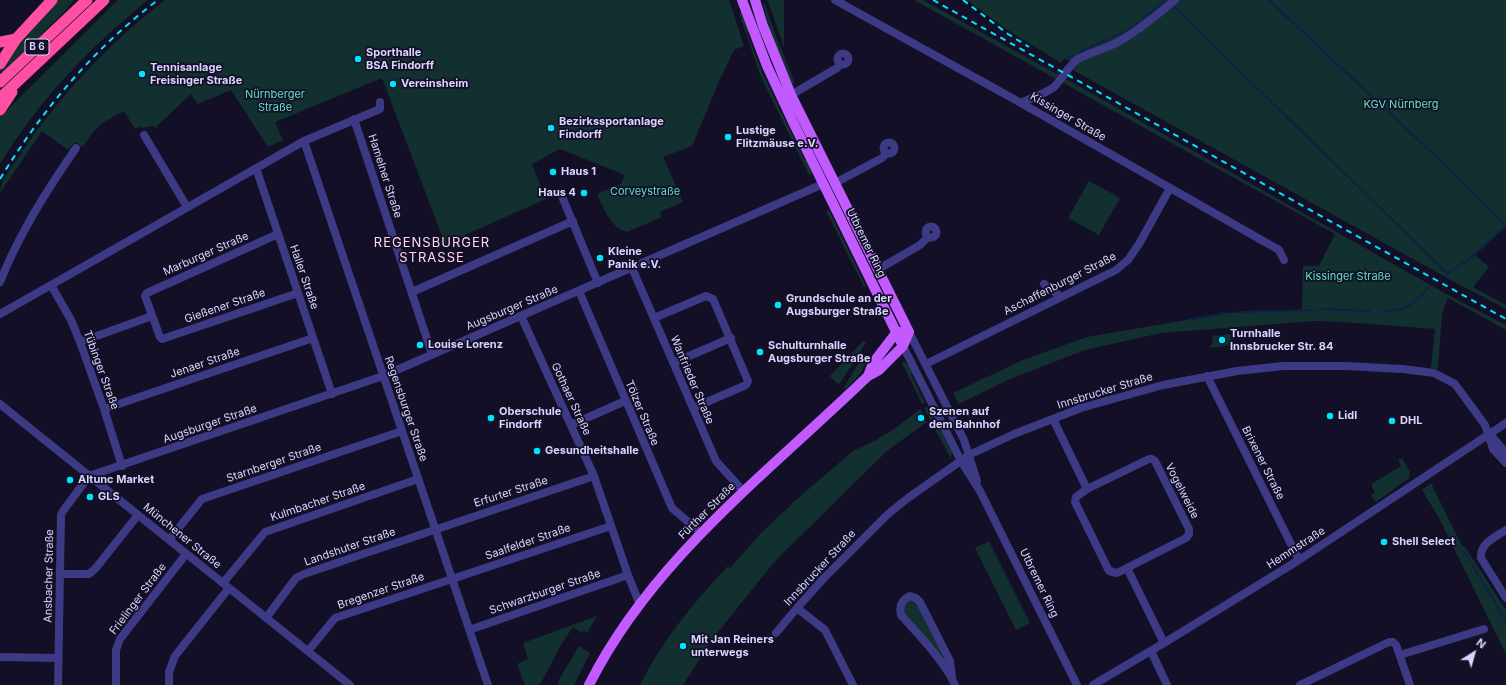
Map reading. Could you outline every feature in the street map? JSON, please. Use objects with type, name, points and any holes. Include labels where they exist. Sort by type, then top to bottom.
[{"type":"highway","name":"B 6","points":[[0,64],[16,39],[52,0]]},
{"type":"highway","name":"B 6","points":[[0,82],[87,0]]},
{"type":"highway","name":"B 6","points":[[0,98],[104,0]]},
{"type":"highway","name":"B 6","points":[[0,42],[16,39]]},
{"type":"highway","name":"B 6","points":[[0,110],[20,79]]},
{"type":"main road","name":"Utbremer Ring","points":[[742,0],[767,66],[903,346]]},
{"type":"main road","name":"Utbremer Ring","points":[[755,0],[791,95],[909,332]]},
{"type":"main road","points":[[896,333],[909,332]]},
{"type":"main road","name":"Fürther Straße","points":[[589,685],[610,649],[640,604],[665,573],[701,533],[868,376],[880,370],[903,346],[909,332]]},
{"type":"main road","name":"Fürther Straße","points":[[868,376],[873,363],[896,333]]},
{"type":"street","name":"Kissinger Straße","points":[[836,0],[1021,103],[1279,250],[1284,260]]},
{"type":"street","points":[[1021,103],[1051,89],[1061,80],[1071,64],[1091,53],[1116,43],[1151,20],[1175,0]]},
{"type":"street","points":[[791,95],[837,68],[840,64]]},
{"type":"street","points":[[0,314],[304,141],[354,120],[382,105]]},
{"type":"street","name":"Hamelner Straße","points":[[354,120],[432,354]]},
{"type":"street","points":[[144,135],[187,208]]},
{"type":"street","name":"Regensburger Straße","points":[[304,141],[488,685]]},
{"type":"street","points":[[0,282],[28,223],[43,197],[76,148]]},
{"type":"street","points":[[835,184],[882,158],[886,153]]},
{"type":"street","name":"Haller Straße","points":[[256,168],[332,394]]},
{"type":"street","name":"Augsburger Straße","points":[[89,476],[383,376],[823,184]]},
{"type":"street","name":"Aschaffenburger Straße","points":[[926,364],[1116,270],[1128,260],[1138,245],[1170,188]]},
{"type":"street","points":[[561,194],[598,283]]},
{"type":"street","points":[[412,292],[573,221]]},
{"type":"street","name":"Marburger Straße","points":[[152,316],[145,296],[147,294],[278,234]]},
{"type":"street","name":"Utbremer Ring","points":[[877,270],[920,245],[928,237]]},
{"type":"street","name":"Wanfrieder Straße","points":[[632,268],[716,461],[744,492]]},
{"type":"street","points":[[1044,284],[1061,297]]},
{"type":"street","name":"Tübinger Straße","points":[[51,285],[71,320],[80,342],[104,409],[122,466]]},
{"type":"street","name":"Tölzer Straße","points":[[579,291],[672,508],[701,533]]},
{"type":"street","name":"Gießener Straße","points":[[152,316],[162,339],[298,292]]},
{"type":"street","points":[[654,318],[706,296],[710,297],[713,299],[731,338],[748,381],[746,385],[693,408]]},
{"type":"street","points":[[80,342],[152,316]]},
{"type":"street","name":"Gothaer Straße","points":[[521,316],[594,476],[628,575],[640,604]]},
{"type":"street","name":"Utbremer Ring","points":[[909,332],[964,440],[980,491]]},
{"type":"street","name":"Jenaer Straße","points":[[104,409],[313,338]]},
{"type":"street","points":[[673,363],[731,338]]},
{"type":"street","name":"Utbremer Ring","points":[[903,346],[961,461],[980,491],[1077,685]]},
{"type":"street","name":"Innsbrucker Straße","points":[[776,633],[824,578],[888,514],[969,455],[1014,434],[1081,408],[1126,394],[1207,376],[1283,366],[1403,369],[1434,373],[1455,384],[1483,421],[1489,433]]},
{"type":"street","name":"Brixener Straße","points":[[1207,376],[1299,560]]},
{"type":"street","points":[[571,425],[625,401]]},
{"type":"street","points":[[0,416],[3,407]]},
{"type":"street","name":"Münchener Straße","points":[[3,407],[350,685]]},
{"type":"street","points":[[1053,419],[1087,489],[1076,497],[1075,502],[1109,571],[1117,573],[1127,568],[1164,643]]},
{"type":"street","name":"Hemmstraße","points":[[1093,685],[1299,560],[1506,423]]},
{"type":"street","name":"Starnberger Straße","points":[[168,540],[202,499],[402,431]]},
{"type":"street","points":[[1489,433],[1506,453]]},
{"type":"street","points":[[1489,433],[1493,449],[1506,463]]},
{"type":"street","name":"Vogelweide","points":[[1087,489],[1149,459],[1155,461],[1189,529],[1189,534],[1186,538],[1127,568]]},
{"type":"street","name":"Ansbacher Straße","points":[[58,685],[62,515],[63,511],[89,476]]},
{"type":"street","name":"Erfurter Straße","points":[[435,529],[594,476]]},
{"type":"street","name":"Kulmbacher Straße","points":[[169,685],[169,672],[175,656],[205,618],[226,585],[264,532],[418,479]]},
{"type":"street","points":[[60,574],[89,574],[138,515]]},
{"type":"street","name":"Saalfelder Straße","points":[[452,579],[611,526]]},
{"type":"street","name":"Landshuter Straße","points":[[266,618],[296,578],[435,529]]},
{"type":"street","points":[[1506,530],[1485,544],[1481,551],[1481,558],[1506,598]]},
{"type":"street","name":"Frielinger Straße","points":[[116,685],[116,650],[120,639],[186,554]]},
{"type":"street","name":"Schwarzburger Straße","points":[[469,630],[628,575]]},
{"type":"street","name":"Bregenzer Straße","points":[[308,651],[335,618],[452,579]]},
{"type":"street","points":[[910,596],[916,598],[920,602],[950,661],[953,682],[931,651],[901,615],[901,603],[904,598],[910,596]]},
{"type":"street","points":[[797,608],[825,630],[853,685]]},
{"type":"street","points":[[1400,655],[1484,629]]},
{"type":"street","points":[[1300,685],[1389,642],[1393,642],[1396,645],[1410,685]]},
{"type":"street","points":[[1151,651],[1167,685]]},
{"type":"street","points":[[0,657],[58,658]]},
{"type":"green space","points":[[57,0],[74,0],[65,11],[0,75],[7,57],[14,47]]},
{"type":"green space","points":[[118,0],[148,0],[106,36],[67,76],[31,118],[0,164],[0,117]]},
{"type":"green space","name":"Bezirkssportanlage Findorff","points":[[165,0],[729,0],[744,46],[734,50],[692,146],[663,157],[683,202],[660,212],[662,217],[627,232],[616,226],[608,217],[597,194],[621,184],[625,175],[560,149],[532,164],[546,199],[445,244],[382,78],[275,122],[283,140],[268,147],[231,90],[198,104],[191,94],[155,128],[153,126],[141,128],[140,126],[135,129],[124,111],[104,122],[94,131],[83,147],[75,142],[68,150],[42,131],[0,193],[0,188],[9,170],[33,136],[67,93],[123,35]]},
{"type":"green space","points":[[767,0],[784,0],[784,47],[768,1]]},
{"type":"green space","points":[[914,0],[923,0],[1068,80],[1450,296],[1506,325],[1506,330],[1448,298],[1442,314],[1438,369],[1431,368],[1435,329],[1314,321],[1161,333],[1085,350],[1010,379],[959,404],[953,393],[1023,360],[1087,337],[1227,313],[1302,310],[1303,266],[1319,266],[1335,234]]},
{"type":"green space","name":"KGV Nürnberg","points":[[967,0],[1506,0],[1506,227],[1475,255],[1489,267],[1473,287],[1506,305],[1506,309],[1447,278],[1073,70],[1077,65],[1064,58],[1061,63],[1009,31]]},
{"type":"green space","points":[[763,4],[765,4],[795,83],[792,84],[771,33]]},
{"type":"green space","points":[[742,12],[749,31],[747,33],[763,74],[804,159],[808,162],[812,174],[809,175],[760,75],[739,13]]},
{"type":"green space","points":[[1089,181],[1120,198],[1099,235],[1068,218]]},
{"type":"green space","points":[[829,210],[866,286],[864,287],[826,211]]},
{"type":"green space","name":"Turnhalle Innsbrucker Str. 84","points":[[1230,334],[1232,345],[1210,348],[1210,345],[1213,344],[1212,336]]},
{"type":"green space","points":[[863,341],[866,343],[840,383],[837,384],[830,376]]},
{"type":"green space","points":[[864,355],[866,356],[863,360],[866,361],[861,373],[846,389],[844,387]]},
{"type":"green space","points":[[903,361],[908,365],[912,372],[911,375],[925,403],[922,404],[902,363]]},
{"type":"green space","points":[[928,407],[952,452],[951,459],[924,408]]},
{"type":"green space","points":[[920,409],[927,422],[888,450],[775,561],[714,637],[683,685],[640,685],[658,653],[691,608],[728,566],[730,568],[760,534],[796,500],[853,451],[896,428]]},
{"type":"green space","points":[[1402,458],[1410,472],[1409,478],[1376,502],[1371,495],[1375,493],[1371,484],[1401,466],[1398,460]]},
{"type":"green space","points":[[1431,483],[1462,546],[1465,547],[1506,610],[1506,654],[1439,518],[1422,490]]},
{"type":"green space","points":[[989,541],[1030,623],[1016,630],[975,548]]},
{"type":"green space","points":[[913,599],[927,620],[950,670],[905,617],[902,607],[904,601]]},
{"type":"green space","points":[[597,616],[587,633],[584,630],[582,633],[573,627],[562,643],[541,683],[538,685],[525,685],[517,664],[528,659],[523,643]]},
{"type":"green space","points":[[579,646],[590,653],[574,685],[558,685],[560,678]]},
{"type":"waterway","points":[[1144,18],[1166,0]]},
{"type":"waterway","points":[[1269,0],[1445,165],[1506,226],[1470,258],[1447,274]]},
{"type":"waterway","points":[[1174,7],[1448,274]]},
{"type":"waterway","points":[[1079,52],[1126,31],[1138,22]]},
{"type":"waterway","points":[[1068,57],[1073,55]]},
{"type":"waterway","points":[[1383,311],[1404,308],[1419,298],[1429,287]]},
{"type":"waterway","points":[[1322,309],[1370,311]]},
{"type":"waterway","points":[[1239,312],[1317,310]]},
{"type":"waterway","points":[[1188,320],[1227,313]]},
{"type":"waterway","points":[[1464,551],[1470,562]]},
{"type":"waterway","points":[[1473,566],[1506,621]]},
{"type":"railway","points":[[0,179],[33,129],[71,82],[112,39],[158,0]]},
{"type":"railway","points":[[933,0],[1506,319]]},
{"type":"railway","points":[[963,0],[1008,34],[1029,47]]},
{"type":"place","name":"Sporthalle BSA Findorff","points":[[358,59]]},
{"type":"place","name":"Tennisanlage Freisinger Straße","points":[[142,74]]},
{"type":"place","name":"Vereinsheim","points":[[393,84]]},
{"type":"place","name":"Bezirkssportanlage Findorff","points":[[551,128]]},
{"type":"place","name":"Lustige Flitzmäuse e.V.","points":[[728,137]]},
{"type":"place","name":"Haus 1","points":[[553,172]]},
{"type":"place","name":"Haus 4","points":[[584,193]]},
{"type":"place","name":"Kleine Panik e.V.","points":[[600,258]]},
{"type":"place","name":"Grundschule an der Augsburger Straße","points":[[778,305]]},
{"type":"place","name":"Turnhalle Innsbrucker Str. 84","points":[[1222,340]]},
{"type":"place","name":"Louise Lorenz","points":[[420,345]]},
{"type":"place","name":"Schulturnhalle Augsburger Straße","points":[[760,352]]},
{"type":"place","name":"Lidl","points":[[1330,416]]},
{"type":"place","name":"Oberschule Findorff","points":[[491,418]]},
{"type":"place","name":"Szenen auf dem Bahnhof","points":[[921,418]]},
{"type":"place","name":"DHL","points":[[1392,421]]},
{"type":"place","name":"Gesundheitshalle","points":[[537,451]]},
{"type":"place","name":"Altunc Market","points":[[70,480]]},
{"type":"place","name":"GLS","points":[[90,497]]},
{"type":"place","name":"Shell Select","points":[[1384,542]]},
{"type":"place","name":"Mit Jan Reiners unterwegs","points":[[683,646]]},
{"type":"district","name":"REGENSBURGER STRASSE","points":[[432,250]]},
{"type":"park label","name":"Nürnberger Straße","points":[[275,101]]},
{"type":"park label","name":"Corveystraße","points":[[645,192]]}]
